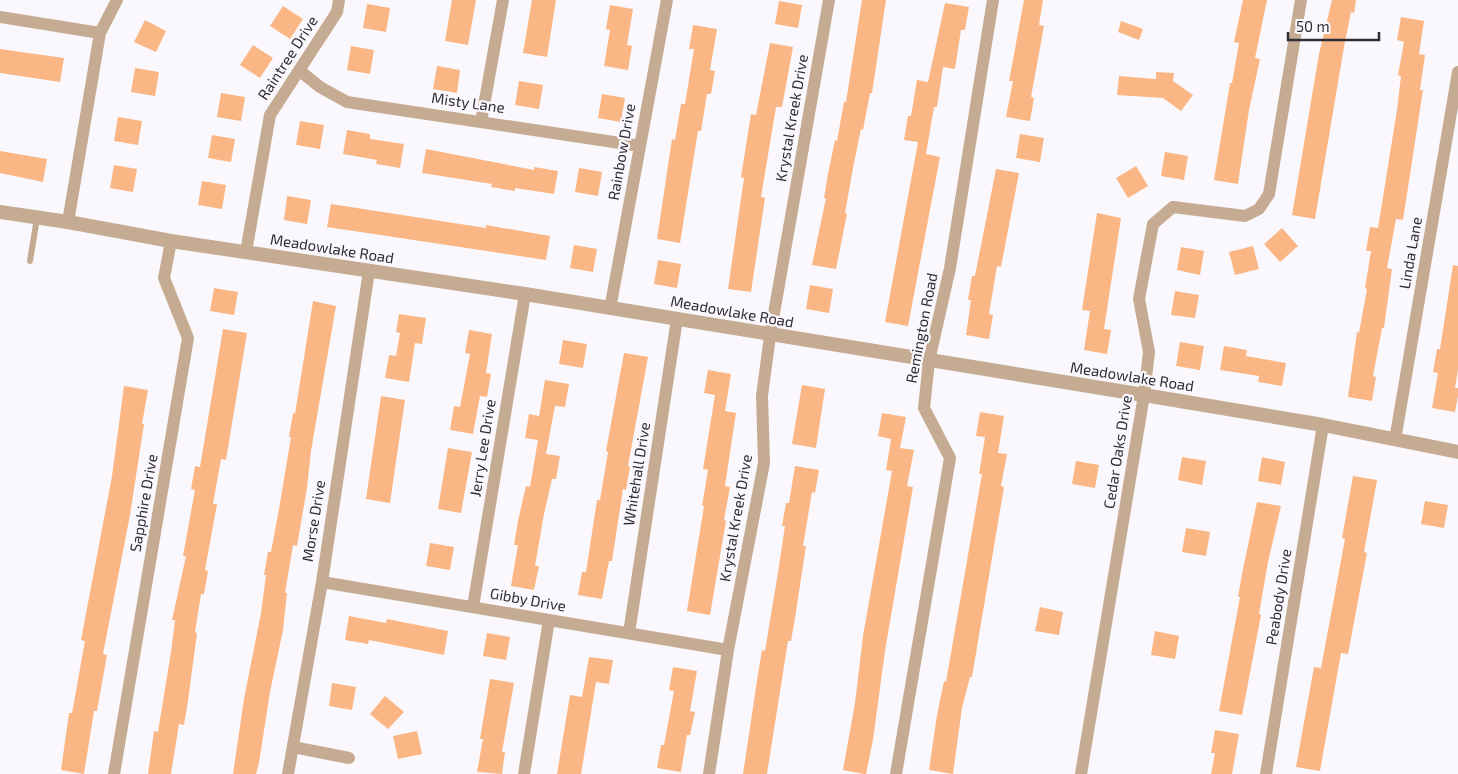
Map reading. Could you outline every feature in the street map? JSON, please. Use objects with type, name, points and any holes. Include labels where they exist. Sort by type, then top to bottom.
[{"type":"street","points":[[68,222],[100,33],[117,0]]},
{"type":"street","name":"Raintree Drive","points":[[246,252],[270,115],[337,12],[338,0]]},
{"type":"street","points":[[481,122],[503,0]]},
{"type":"street","name":"Rainbow Drive","points":[[610,309],[667,0]]},
{"type":"street","name":"Krystal Kreek Drive","points":[[709,774],[728,650],[764,463],[762,396],[770,336],[829,0]]},
{"type":"street","name":"Remington Road","points":[[896,774],[950,458],[924,408],[929,361],[950,268],[993,0]]},
{"type":"street","name":"Cedar Oaks Drive","points":[[1082,774],[1144,395],[1149,352],[1139,299],[1154,224],[1173,207],[1245,216],[1259,209],[1269,194],[1301,0]]},
{"type":"street","points":[[0,16],[100,33]]},
{"type":"street","name":"Misty Lane","points":[[300,71],[320,87],[347,102],[640,146]]},
{"type":"street","name":"Linda Lane","points":[[1396,440],[1458,72]]},
{"type":"street","name":"Meadowlake Road","points":[[0,212],[68,222],[171,242],[525,294],[770,336],[1144,395],[1323,425],[1458,452]]},
{"type":"street","name":"Sapphire Drive","points":[[114,774],[188,338],[164,278],[171,242]]},
{"type":"street","name":"Morse Drive","points":[[288,774],[322,582],[369,271]]},
{"type":"street","name":"Jerry Lee Drive","points":[[473,607],[525,294]]},
{"type":"street","name":"Whitehall Drive","points":[[629,633],[678,319]]},
{"type":"street","name":"Peabody Drive","points":[[1266,774],[1323,425]]},
{"type":"street","name":"Gibby Drive","points":[[322,582],[728,650]]},
{"type":"street","points":[[524,774],[549,620]]},
{"type":"street","points":[[293,747],[349,758]]},
{"type":"lane","points":[[30,261],[37,218]]},
{"type":"building","points":[[452,0],[476,0],[468,45],[445,41]]},
{"type":"building","points":[[532,0],[556,0],[547,57],[523,53]]},
{"type":"building","points":[[862,0],[886,0],[872,93],[870,93],[853,168],[845,213],[847,214],[836,269],[812,265],[826,198],[824,198],[835,140],[837,141],[844,102],[846,102]]},
{"type":"building","points":[[1024,0],[1043,0],[1039,25],[1044,26],[1031,97],[1034,98],[1030,121],[1006,117],[1013,81],[1009,81]]},
{"type":"building","points":[[1243,0],[1267,0],[1255,58],[1260,59],[1249,110],[1238,184],[1214,180],[1230,83],[1232,83],[1239,43],[1234,42]]},
{"type":"building","points":[[1332,0],[1356,0],[1354,13],[1351,12],[1344,47],[1315,219],[1292,215],[1319,54]]},
{"type":"building","points":[[779,1],[802,5],[798,28],[775,24]]},
{"type":"building","points":[[945,3],[969,7],[965,30],[961,30],[955,69],[943,67],[937,107],[934,107],[926,154],[940,157],[908,326],[885,322],[918,142],[904,140],[908,116],[911,116],[917,80],[928,82]]},
{"type":"building","points":[[367,4],[390,8],[386,32],[363,28]]},
{"type":"building","points":[[610,5],[633,9],[627,45],[632,46],[628,70],[604,66],[610,30],[606,29]]},
{"type":"building","points":[[283,6],[303,19],[290,39],[270,26]]},
{"type":"building","points":[[1401,17],[1424,21],[1419,54],[1425,55],[1420,90],[1423,90],[1403,220],[1396,219],[1387,268],[1392,269],[1384,328],[1382,328],[1373,376],[1376,377],[1372,401],[1348,397],[1357,332],[1359,333],[1367,289],[1365,288],[1371,251],[1366,251],[1370,227],[1378,228],[1397,110],[1401,76],[1398,75],[1404,42],[1397,40]]},
{"type":"building","points":[[145,20],[166,31],[156,52],[134,42]]},
{"type":"building","points":[[1121,21],[1143,29],[1139,40],[1118,32]]},
{"type":"building","points":[[693,25],[717,29],[710,70],[715,71],[711,94],[707,94],[701,131],[698,131],[680,243],[657,239],[672,139],[675,140],[681,104],[685,104],[694,49],[689,49]]},
{"type":"building","points":[[770,43],[793,47],[782,107],[776,107],[761,197],[765,198],[751,292],[728,289],[744,178],[741,177],[751,114],[756,115]]},
{"type":"building","points":[[253,45],[273,58],[260,78],[240,65]]},
{"type":"building","points":[[351,46],[374,50],[370,74],[347,70]]},
{"type":"building","points":[[0,49],[64,58],[60,82],[0,73]]},
{"type":"building","points":[[437,66],[460,70],[457,93],[433,89]]},
{"type":"building","points":[[135,68],[159,72],[155,96],[131,92]]},
{"type":"building","points":[[1156,72],[1174,73],[1173,81],[1193,95],[1181,111],[1163,98],[1117,95],[1119,76],[1156,79]]},
{"type":"building","points":[[519,81],[543,85],[539,109],[515,105]]},
{"type":"building","points":[[221,93],[245,97],[241,121],[217,117]]},
{"type":"building","points":[[602,94],[625,98],[621,122],[598,118]]},
{"type":"building","points":[[118,117],[142,121],[138,145],[114,141]]},
{"type":"building","points":[[300,121],[324,125],[320,149],[296,145]]},
{"type":"building","points":[[347,130],[370,134],[370,139],[404,144],[400,168],[376,164],[377,160],[343,154]]},
{"type":"building","points":[[1020,134],[1044,138],[1040,162],[1016,158]]},
{"type":"building","points":[[212,135],[235,139],[231,162],[208,158]]},
{"type":"building","points":[[426,149],[534,170],[534,167],[558,171],[554,194],[515,188],[515,191],[491,187],[492,184],[422,173]]},
{"type":"building","points":[[0,151],[47,159],[43,182],[0,173]]},
{"type":"building","points":[[1165,152],[1188,156],[1184,180],[1161,176]]},
{"type":"building","points":[[114,165],[137,169],[133,192],[110,188]]},
{"type":"building","points":[[1136,166],[1148,186],[1128,198],[1116,178]]},
{"type":"building","points":[[579,168],[602,172],[598,196],[575,192]]},
{"type":"building","points":[[996,169],[1019,173],[1001,267],[997,266],[989,314],[993,315],[989,339],[966,335],[971,300],[968,300],[972,276],[975,276]]},
{"type":"building","points":[[202,181],[226,185],[222,209],[198,205]]},
{"type":"building","points":[[287,196],[311,200],[307,224],[284,220]]},
{"type":"building","points":[[331,204],[486,228],[486,225],[550,236],[546,260],[327,227]]},
{"type":"building","points":[[1097,213],[1121,218],[1104,329],[1111,330],[1107,354],[1084,350],[1090,311],[1082,310]]},
{"type":"building","points":[[1282,228],[1298,246],[1280,262],[1264,244]]},
{"type":"building","points":[[574,245],[597,249],[593,272],[570,268]]},
{"type":"building","points":[[1253,246],[1259,269],[1235,275],[1229,252]]},
{"type":"building","points":[[1181,247],[1204,251],[1200,275],[1177,270]]},
{"type":"building","points":[[658,260],[681,264],[677,288],[654,284]]},
{"type":"building","points":[[1453,265],[1458,266],[1458,369],[1455,388],[1458,388],[1458,396],[1455,412],[1432,408],[1438,373],[1433,372],[1437,349],[1440,349]]},
{"type":"building","points":[[810,285],[833,289],[829,313],[806,309]]},
{"type":"building","points":[[214,288],[238,292],[234,315],[210,311]]},
{"type":"building","points":[[1175,291],[1199,295],[1195,318],[1171,315]]},
{"type":"building","points":[[313,301],[336,306],[297,546],[293,545],[285,593],[287,593],[283,630],[256,774],[233,774],[244,699],[261,613],[266,575],[264,575],[268,552],[271,552],[279,509],[291,437],[289,437],[293,413],[295,414]]},
{"type":"building","points":[[399,314],[426,318],[422,344],[415,343],[409,382],[385,378],[389,355],[396,356],[400,333],[396,332]]},
{"type":"building","points":[[223,329],[247,333],[226,460],[221,459],[213,504],[217,504],[205,570],[208,571],[204,594],[201,594],[195,632],[197,633],[184,725],[179,724],[171,774],[148,774],[154,731],[158,732],[171,652],[175,620],[172,620],[186,556],[183,556],[195,490],[191,489],[195,466],[200,467]]},
{"type":"building","points":[[469,330],[492,334],[486,373],[491,374],[487,397],[480,396],[473,434],[450,430],[454,406],[460,407],[470,354],[465,353]]},
{"type":"building","points":[[563,340],[587,344],[583,368],[559,364]]},
{"type":"building","points":[[1180,342],[1204,346],[1200,370],[1176,366]]},
{"type":"building","points":[[1224,346],[1247,350],[1246,356],[1286,363],[1282,386],[1258,382],[1259,376],[1220,370]]},
{"type":"building","points":[[624,353],[648,357],[628,466],[630,467],[626,490],[623,489],[612,561],[609,561],[602,599],[578,595],[582,572],[586,572],[597,500],[600,500],[608,452],[606,451]]},
{"type":"building","points":[[708,370],[731,374],[725,411],[736,413],[725,486],[730,487],[724,520],[726,521],[710,615],[687,611],[704,506],[702,506],[708,470],[703,469],[715,395],[704,393]]},
{"type":"building","points":[[545,380],[569,384],[565,407],[555,406],[546,454],[560,456],[556,479],[552,479],[544,514],[535,566],[539,566],[534,590],[511,586],[518,545],[514,545],[518,521],[526,486],[530,487],[538,440],[525,438],[529,414],[539,416]]},
{"type":"building","points":[[802,385],[825,389],[816,448],[792,444]]},
{"type":"building","points":[[124,386],[148,390],[130,515],[103,654],[107,655],[97,711],[94,711],[84,774],[61,770],[69,713],[72,713],[85,641],[81,640],[112,476]]},
{"type":"building","points":[[381,396],[405,400],[390,503],[366,499]]},
{"type":"building","points":[[980,412],[1004,416],[998,453],[1007,454],[1001,486],[1004,487],[972,677],[970,677],[962,708],[953,774],[929,770],[937,715],[944,681],[946,682],[982,474],[979,474],[985,437],[976,436]]},
{"type":"building","points":[[882,413],[906,417],[900,448],[914,450],[907,486],[913,487],[885,651],[873,740],[866,774],[864,774],[843,770],[855,703],[863,636],[892,471],[886,470],[891,439],[878,436]]},
{"type":"building","points":[[448,448],[472,452],[461,513],[438,509]]},
{"type":"building","points":[[1182,457],[1206,461],[1202,485],[1178,480]]},
{"type":"building","points":[[1262,457],[1285,462],[1281,485],[1258,481]]},
{"type":"building","points":[[1076,461],[1099,465],[1095,488],[1072,484]]},
{"type":"building","points":[[795,466],[819,470],[815,493],[812,492],[803,546],[806,546],[795,618],[791,641],[788,641],[767,774],[743,774],[762,650],[765,651],[779,566],[785,526],[782,526],[786,503],[789,503]]},
{"type":"building","points":[[1353,476],[1377,480],[1364,552],[1367,553],[1348,654],[1341,653],[1320,771],[1296,767],[1314,667],[1321,668],[1345,539],[1342,538]]},
{"type":"building","points":[[1425,501],[1448,505],[1444,528],[1421,524]]},
{"type":"building","points":[[1257,502],[1281,506],[1268,562],[1259,614],[1261,615],[1242,715],[1219,711],[1240,597],[1238,597],[1242,574]]},
{"type":"building","points":[[1186,528],[1210,532],[1206,556],[1182,552]]},
{"type":"building","points":[[430,543],[454,547],[450,570],[426,566]]},
{"type":"building","points":[[1040,607],[1063,612],[1059,635],[1035,631]]},
{"type":"building","points":[[349,616],[386,623],[387,619],[448,631],[444,655],[369,640],[368,644],[345,640]]},
{"type":"building","points":[[1155,631],[1179,636],[1175,659],[1151,655]]},
{"type":"building","points":[[487,633],[510,637],[506,660],[483,656]]},
{"type":"building","points":[[589,657],[613,660],[609,684],[596,682],[581,774],[557,774],[570,695],[582,697]]},
{"type":"building","points":[[673,667],[697,671],[690,711],[695,712],[690,735],[687,735],[681,772],[657,768],[661,745],[664,745],[674,691],[669,690]]},
{"type":"building","points":[[490,679],[514,683],[502,752],[505,752],[502,774],[477,772],[483,739],[480,739]]},
{"type":"building","points":[[332,683],[356,687],[352,710],[329,706]]},
{"type":"building","points":[[385,696],[404,712],[388,729],[370,714]]},
{"type":"building","points":[[1215,730],[1239,734],[1232,774],[1211,774],[1215,753],[1211,753]]},
{"type":"building","points":[[417,731],[422,754],[398,759],[393,736]]}]
